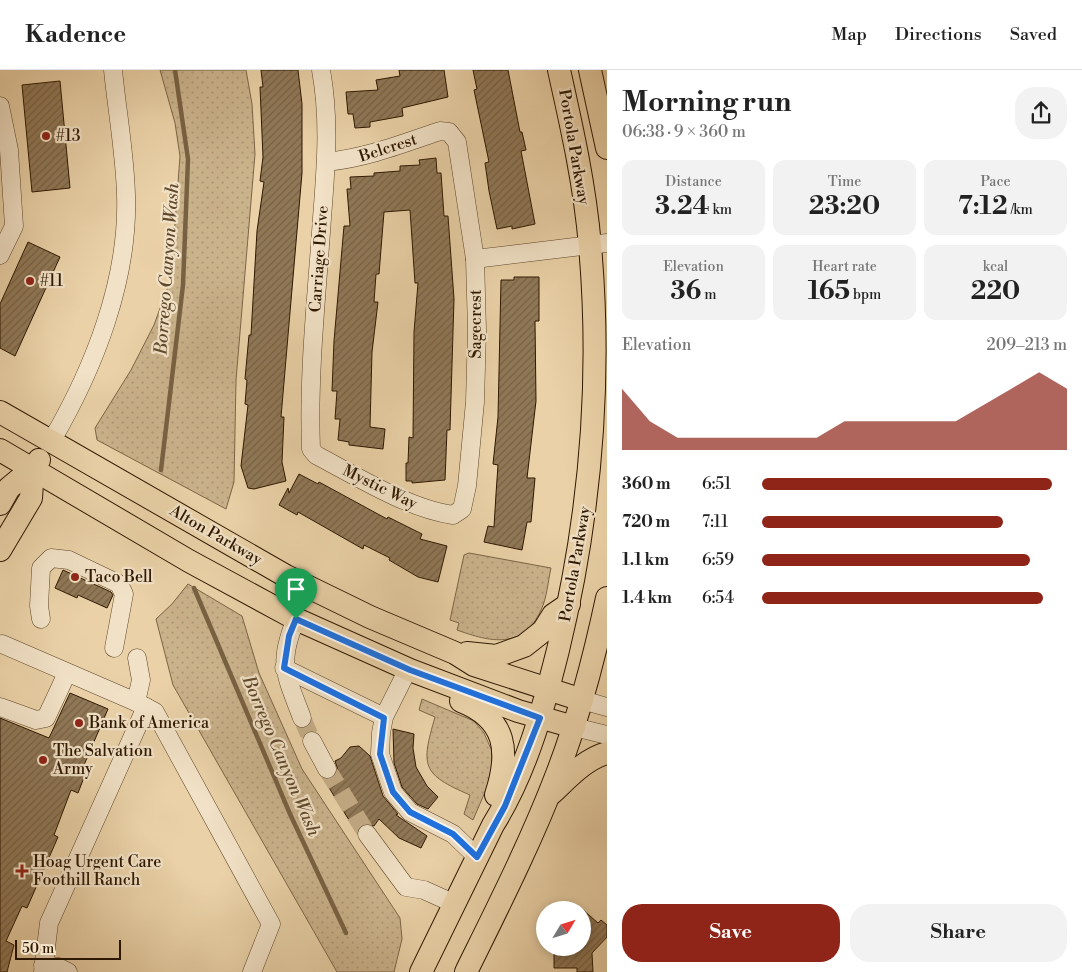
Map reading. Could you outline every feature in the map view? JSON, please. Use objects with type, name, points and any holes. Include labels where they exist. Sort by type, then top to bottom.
[{"type":"main road","name":"Portola Parkway","points":[[421,972],[493,825],[505,806],[540,718],[569,604],[587,492],[593,429],[599,244],[560,70]]},
{"type":"main road","name":"Portola Parkway","points":[[590,70],[607,148]]},
{"type":"main road","name":"Alton Parkway","points":[[0,412],[52,440],[286,576],[370,617],[455,653],[474,665],[582,700]]},
{"type":"main road","points":[[0,504],[13,484],[33,468],[52,440]]},
{"type":"main road","points":[[0,450],[189,561],[296,619],[409,669],[540,718],[574,726]]},
{"type":"main road","points":[[0,550],[31,497],[33,468]]},
{"type":"main road","points":[[466,972],[549,795],[582,700],[607,598]]},
{"type":"main road","points":[[455,653],[496,656],[515,651],[533,640],[553,615],[569,604]]},
{"type":"main road","points":[[409,669],[422,685],[471,705],[486,714],[497,729],[502,742],[505,762],[493,805],[493,825]]},
{"type":"main road","points":[[549,795],[582,766],[594,758],[607,753]]},
{"type":"street","points":[[52,440],[80,390],[108,321],[122,251],[126,196],[112,70]]},
{"type":"street","name":"Carriage Drive","points":[[311,449],[312,366],[326,162],[326,95],[321,70]]},
{"type":"street","points":[[0,106],[9,150],[14,226],[0,255]]},
{"type":"street","name":"Belcrest","points":[[326,162],[353,159],[440,131],[449,132]]},
{"type":"street","name":"Sagecrest","points":[[449,132],[457,142],[475,260],[477,330],[475,402],[467,486],[462,509],[452,515]]},
{"type":"street","points":[[475,260],[599,244]]},
{"type":"street","name":"Mystic Way","points":[[311,449],[316,455],[373,484],[433,512],[452,515]]},
{"type":"street","points":[[41,619],[39,606],[41,568],[51,558],[68,560],[119,584],[123,588],[124,594],[114,648]]},
{"type":"street","points":[[296,619],[289,636],[284,668],[302,718]]},
{"type":"street","points":[[2,644],[155,712],[271,924],[252,972]]},
{"type":"street","points":[[68,972],[58,968],[43,969],[49,924],[141,705],[141,680],[137,658]]},
{"type":"street","points":[[284,668],[384,718]]},
{"type":"street","points":[[409,669],[384,718],[380,754],[393,792],[410,812],[453,834],[477,857]]},
{"type":"street","points":[[6,710],[36,720],[46,718],[67,673]]},
{"type":"street","name":"Alton Parkway","points":[[582,700],[607,707]]},
{"type":"street","points":[[574,726],[607,735]]},
{"type":"street","points":[[312,741],[327,769]]},
{"type":"street","points":[[367,834],[406,887],[424,890],[455,904]]},
{"type":"shaded area","points":[[160,70],[246,70],[252,104],[255,154],[236,380],[234,482],[226,509],[97,440],[95,428],[131,370],[154,325],[171,278],[180,156],[175,123]]},
{"type":"shaded area","points":[[469,553],[551,568],[541,610],[534,623],[525,632],[505,640],[482,638],[457,630],[459,623],[450,620],[464,555]]},
{"type":"shaded area","points":[[188,584],[242,616],[259,673],[302,769],[400,918],[402,939],[394,972],[337,972],[173,685],[156,619],[172,604]]},
{"type":"shaded area","points":[[422,699],[474,721],[484,733],[492,751],[491,778],[473,820],[464,814],[470,795],[442,781],[429,766],[427,758],[428,747],[435,717],[419,710]]},
{"type":"building","points":[[261,70],[298,70],[302,104],[302,173],[281,417],[284,417],[282,462],[286,481],[254,489],[248,488],[241,466],[248,405],[245,404],[247,380],[245,379],[249,335],[251,335],[257,231],[264,182],[260,181],[263,157],[260,87],[263,87]]},
{"type":"building","points":[[399,70],[444,70],[448,97],[402,108],[403,116],[370,122],[370,127],[355,128],[353,114],[348,114],[346,92],[378,90],[376,80],[400,76]]},
{"type":"building","points":[[473,70],[508,70],[520,132],[522,132],[526,150],[521,151],[535,224],[512,229],[512,226],[497,229],[489,191],[485,163],[489,162],[474,90],[477,89]]},
{"type":"building","name":"#13","points":[[60,81],[70,188],[32,192],[22,85]]},
{"type":"building","points":[[436,158],[437,173],[441,173],[444,216],[448,216],[454,299],[450,430],[447,430],[445,480],[412,483],[412,481],[406,481],[406,463],[408,463],[409,437],[413,438],[414,332],[418,283],[415,283],[410,210],[384,212],[379,274],[376,274],[374,302],[378,302],[372,352],[370,427],[385,429],[383,449],[349,445],[349,442],[338,440],[340,419],[335,419],[337,391],[332,391],[334,341],[344,226],[350,226],[347,189],[351,189],[350,177],[374,176],[374,173],[400,171],[400,166],[420,165],[419,160]]},
{"type":"building","name":"#11","points":[[28,242],[60,257],[15,356],[0,348],[0,304]]},
{"type":"building","points":[[514,277],[539,277],[539,321],[535,321],[536,401],[527,478],[535,478],[531,522],[527,522],[522,550],[484,542],[488,526],[494,527],[498,465],[493,464],[498,417],[501,280],[514,280]]},
{"type":"building","points":[[299,474],[318,484],[319,482],[387,519],[388,517],[422,534],[420,539],[447,546],[438,582],[418,577],[389,560],[390,558],[364,545],[363,549],[298,512],[297,515],[279,505],[288,488],[289,493]]},
{"type":"building","name":"Taco Bell","points":[[63,570],[111,592],[113,595],[107,608],[78,595],[77,598],[55,588]]},
{"type":"building","points":[[70,693],[108,709],[84,765],[88,767],[78,793],[71,790],[54,835],[58,837],[27,908],[22,906],[6,941],[14,945],[7,972],[0,972],[0,718],[49,738]]},
{"type":"building","points":[[393,729],[414,734],[413,748],[416,767],[427,786],[438,797],[428,809],[417,804],[402,787],[394,763]]},
{"type":"building","points":[[359,746],[370,756],[383,796],[398,814],[396,815],[427,836],[421,848],[399,838],[379,819],[374,826],[366,823],[361,825],[357,833],[323,778],[332,778],[338,770],[335,761],[341,758],[350,747]]},
{"type":"building","points":[[591,917],[598,923],[601,920],[607,925],[607,937],[592,953],[593,972],[577,972],[577,968],[554,968],[554,956],[591,956]]},
{"type":"waterway","name":"Borrego Canyon Wash","points":[[161,470],[183,285],[188,159],[175,70]]},
{"type":"waterway","name":"Borrego Canyon Wash","points":[[194,588],[290,814],[346,933]]},
{"type":"tunnel","points":[[302,718],[312,741]]},
{"type":"tunnel","points":[[327,769],[367,834]]},
{"type":"place","name":"#13","points":[[46,136]]},
{"type":"place","name":"#11","points":[[30,281]]},
{"type":"place","name":"Taco Bell","points":[[75,577]]},
{"type":"place","name":"Bank of America","points":[[79,723]]},
{"type":"place","name":"The Salvation Army","points":[[43,760]]},
{"type":"place","name":"Hoag Urgent Care Foothill Ranch","points":[[22,871]]},
{"type":"route","points":[[296,619],[410,670],[540,718],[505,806],[477,857],[453,834],[410,812],[393,792],[380,754],[384,718],[284,668],[289,636],[296,619]]}]
